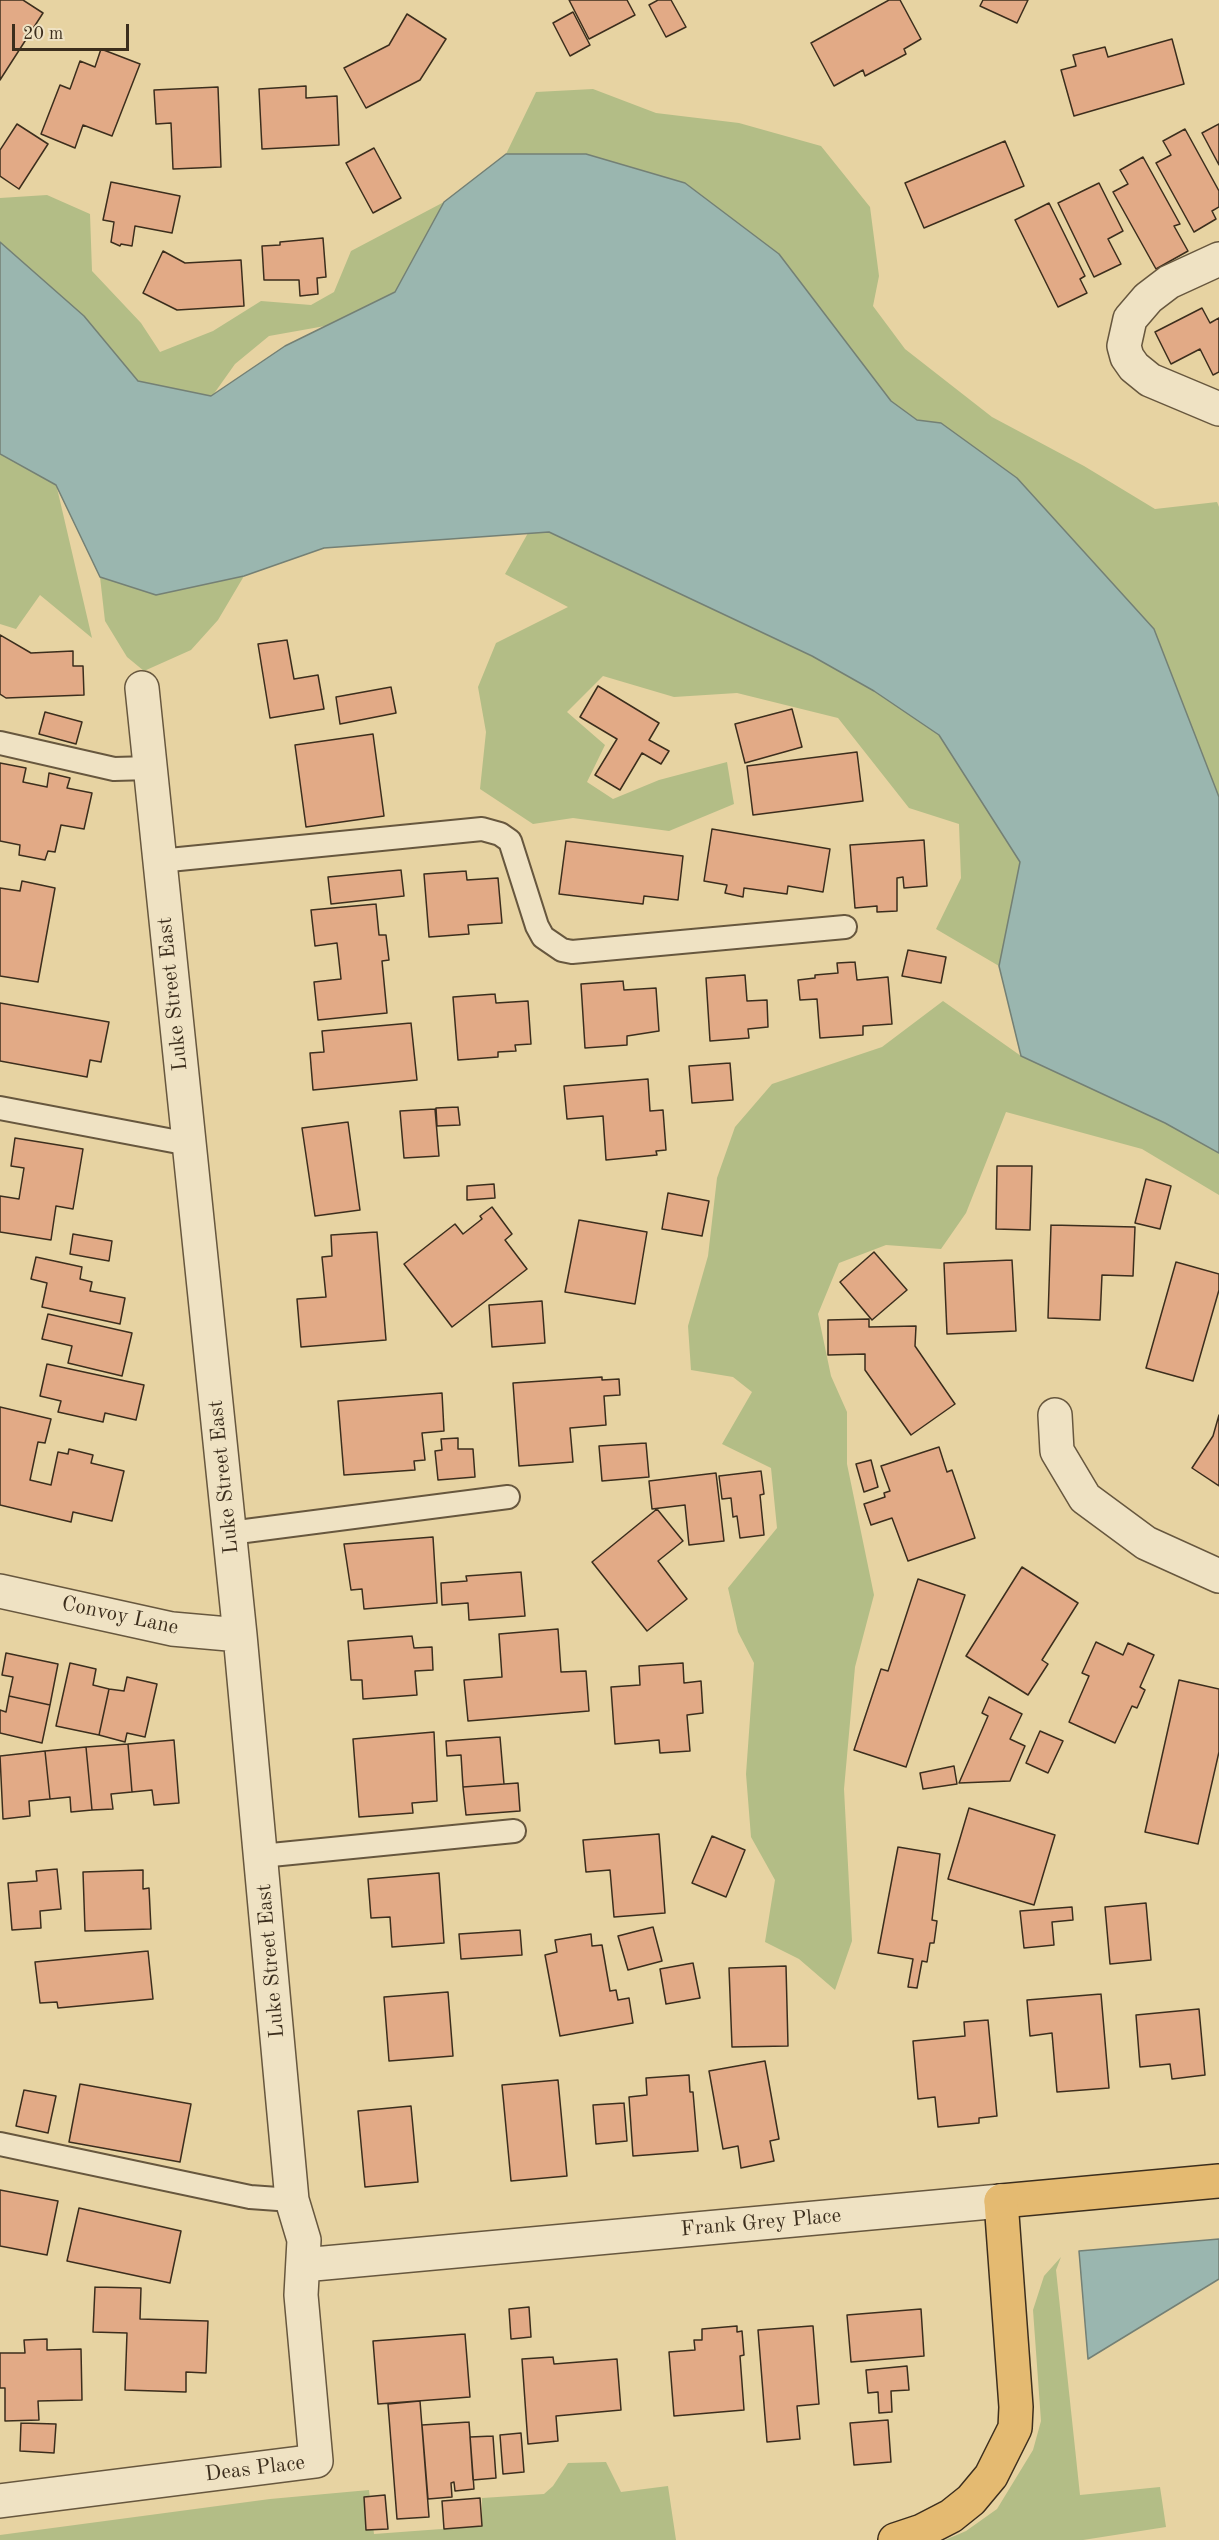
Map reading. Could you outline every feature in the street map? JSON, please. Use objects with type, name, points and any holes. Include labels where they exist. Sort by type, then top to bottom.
[{"type":"main road","name":"Frank Grey Place","points":[[1001,2201],[1219,2181]]},
{"type":"main road","points":[[895,2540],[922,2531],[951,2516],[971,2500],[991,2476],[1015,2428],[1016,2407],[1001,2201]]},
{"type":"street","points":[[1219,259],[1169,282],[1148,298],[1130,319],[1124,346],[1127,357],[1134,367],[1150,380],[1219,410]]},
{"type":"street","name":"Luke Street East","points":[[141,688],[230,1533],[292,2200],[304,2240],[303,2265]]},
{"type":"street","points":[[1054,1414],[1057,1451],[1084,1498],[1146,1543],[1219,1576]]},
{"type":"street","name":"Convoy Lane","points":[[0,1591],[172,1629],[240,1635]]},
{"type":"street","name":"Frank Grey Place","points":[[303,2265],[1001,2201]]},
{"type":"street","name":"Deas Place","points":[[0,2501],[316,2461],[301,2295],[303,2265]]},
{"type":"lane","points":[[0,743],[114,769],[150,768]]},
{"type":"lane","points":[[159,861],[470,830],[492,830],[510,841],[537,926],[543,937],[562,950],[572,952],[845,927]]},
{"type":"lane","points":[[0,1108],[189,1144]]},
{"type":"lane","points":[[230,1533],[508,1497]]},
{"type":"lane","points":[[261,1856],[514,1832]]},
{"type":"lane","points":[[0,2144],[234,2194],[292,2200]]},
{"type":"green space","points":[[593,89],[656,113],[739,123],[821,146],[870,207],[879,276],[873,306],[905,349],[992,417],[1084,466],[1155,509],[1217,502],[1219,507],[1219,1195],[1142,1149],[1006,1112],[966,1213],[941,1249],[886,1245],[839,1263],[818,1314],[831,1376],[847,1412],[847,1464],[874,1595],[855,1667],[844,1789],[852,1941],[835,1990],[799,1959],[765,1942],[775,1880],[751,1837],[746,1774],[754,1663],[738,1632],[728,1588],[777,1528],[771,1468],[722,1444],[752,1392],[733,1377],[691,1370],[688,1326],[708,1256],[717,1178],[735,1127],[772,1084],[882,1047],[943,1001],[1021,1056],[999,966],[936,929],[961,878],[959,824],[909,808],[838,718],[737,693],[674,697],[603,676],[567,712],[605,745],[587,782],[613,799],[659,780],[727,762],[734,804],[669,831],[573,818],[533,824],[480,789],[486,732],[478,687],[496,643],[568,607],[505,574],[528,533],[324,548],[244,576],[218,620],[191,650],[144,671],[127,657],[105,621],[100,577],[57,488],[92,638],[40,595],[16,629],[0,624],[0,198],[47,195],[90,214],[92,271],[141,323],[160,352],[213,331],[261,301],[311,305],[334,292],[351,251],[444,202],[506,154],[536,92]],"holes":[[[325,326],[285,346],[213,395],[235,364],[269,336]]]},
{"type":"green space","points":[[1061,2257],[1056,2270],[1080,2495],[1160,2487],[1166,2527],[1083,2540],[945,2540],[966,2531],[997,2509],[1033,2450],[1041,2421],[1033,2310],[1044,2276]]},
{"type":"green space","points":[[606,2462],[621,2492],[668,2486],[676,2540],[0,2540],[0,2535],[270,2499],[369,2490],[374,2534],[482,2526],[482,2498],[544,2494],[553,2486],[568,2463]]},
{"type":"water","points":[[506,154],[586,154],[685,183],[779,254],[891,401],[917,420],[941,423],[1017,478],[1154,629],[1219,797],[1219,1153],[1165,1123],[1021,1056],[999,966],[1020,862],[939,735],[874,691],[812,656],[549,532],[324,548],[244,576],[156,595],[100,577],[56,485],[0,454],[0,242],[84,316],[138,381],[211,396],[285,346],[395,292],[444,202]]},
{"type":"water","points":[[1219,2239],[1219,2279],[1088,2359],[1079,2251]]},
{"type":"building","points":[[0,0],[23,0],[43,13],[0,80]]},
{"type":"building","points":[[569,0],[627,0],[635,15],[589,39]]},
{"type":"building","points":[[658,0],[671,0],[686,27],[666,37],[649,5]]},
{"type":"building","points":[[889,0],[900,0],[921,39],[904,49],[906,54],[865,76],[863,70],[834,86],[811,43]]},
{"type":"building","points":[[983,0],[1028,0],[1017,23],[980,6]]},
{"type":"building","points":[[573,12],[590,45],[570,56],[553,23]]},
{"type":"building","points":[[407,14],[446,39],[420,80],[366,108],[344,68],[389,45]]},
{"type":"building","points":[[1172,39],[1184,84],[1074,116],[1061,70],[1076,66],[1073,55],[1105,47],[1108,57]]},
{"type":"building","points":[[101,49],[140,64],[112,136],[83,125],[75,148],[41,134],[60,85],[70,89],[80,61],[95,67]]},
{"type":"building","points":[[306,86],[306,98],[337,96],[339,145],[262,149],[259,89]]},
{"type":"building","points":[[218,87],[221,167],[173,169],[171,123],[156,124],[154,90]]},
{"type":"building","points":[[17,124],[48,144],[19,189],[0,176],[0,150]]},
{"type":"building","points":[[1219,124],[1219,165],[1202,133]]},
{"type":"building","points":[[1185,129],[1219,191],[1219,207],[1212,211],[1216,219],[1194,232],[1156,163],[1171,155],[1163,141]]},
{"type":"building","points":[[1005,141],[1024,186],[924,228],[905,183]]},
{"type":"building","points":[[374,148],[401,198],[373,213],[346,163]]},
{"type":"building","points":[[1143,157],[1180,224],[1174,226],[1188,251],[1156,269],[1113,192],[1128,184],[1120,170]]},
{"type":"building","points":[[111,182],[180,196],[172,233],[135,226],[132,246],[121,244],[120,246],[111,242],[114,222],[103,220]]},
{"type":"building","points":[[1099,183],[1123,231],[1108,239],[1121,264],[1094,277],[1058,203]]},
{"type":"building","points":[[1049,203],[1085,276],[1080,279],[1087,293],[1058,307],[1015,220]]},
{"type":"building","points":[[323,238],[326,277],[317,278],[318,294],[300,296],[299,280],[264,280],[262,246]]},
{"type":"building","points":[[163,251],[185,263],[241,260],[244,306],[177,310],[143,293]]},
{"type":"building","points":[[1202,308],[1210,323],[1219,318],[1219,372],[1213,375],[1200,349],[1171,364],[1155,332]]},
{"type":"building","points":[[0,635],[31,653],[73,651],[73,666],[83,666],[84,695],[6,698],[0,694]]},
{"type":"building","points":[[287,640],[294,679],[318,675],[324,709],[270,718],[258,644]]},
{"type":"building","points":[[598,686],[659,723],[649,740],[669,751],[661,764],[642,753],[620,790],[595,775],[617,739],[580,717]]},
{"type":"building","points":[[391,687],[396,713],[340,724],[336,697]]},
{"type":"building","points":[[792,709],[802,747],[745,763],[735,724]]},
{"type":"building","points":[[45,712],[82,722],[76,744],[39,734]]},
{"type":"building","points":[[373,734],[384,816],[306,827],[295,745]]},
{"type":"building","points":[[857,752],[863,801],[753,815],[747,766]]},
{"type":"building","points":[[0,763],[26,768],[23,782],[47,787],[49,773],[70,778],[67,788],[92,793],[84,829],[61,825],[55,852],[48,851],[45,860],[19,855],[20,845],[0,841]]},
{"type":"building","points":[[712,829],[830,849],[823,892],[788,886],[787,894],[744,888],[743,897],[725,893],[727,885],[704,881]]},
{"type":"building","points":[[924,840],[927,886],[904,888],[903,877],[897,878],[897,911],[877,912],[877,906],[855,908],[850,845]]},
{"type":"building","points":[[566,841],[683,856],[678,900],[644,896],[643,904],[559,894]]},
{"type":"building","points":[[401,870],[404,896],[331,904],[328,877]]},
{"type":"building","points":[[466,871],[467,880],[498,878],[502,923],[468,925],[469,934],[429,937],[424,874]]},
{"type":"building","points":[[22,881],[55,888],[38,982],[0,976],[0,888],[20,891]]},
{"type":"building","points":[[376,904],[379,935],[386,935],[389,960],[382,961],[387,1013],[318,1020],[314,982],[341,979],[337,943],[315,946],[311,910]]},
{"type":"building","points":[[908,950],[946,957],[941,983],[902,976]]},
{"type":"building","points":[[855,962],[857,980],[888,977],[892,1024],[863,1026],[863,1035],[820,1038],[817,999],[800,1000],[798,980],[815,978],[815,975],[838,973],[837,963]]},
{"type":"building","points":[[745,975],[747,1001],[767,1000],[768,1027],[748,1029],[749,1038],[710,1041],[706,978]]},
{"type":"building","points":[[623,981],[624,990],[656,988],[659,1031],[627,1036],[627,1045],[585,1048],[581,984]]},
{"type":"building","points":[[495,994],[496,1003],[528,1001],[531,1044],[515,1045],[516,1051],[498,1052],[498,1057],[458,1060],[453,997]]},
{"type":"building","points":[[0,1003],[109,1022],[101,1062],[90,1060],[87,1077],[0,1061]]},
{"type":"building","points":[[411,1023],[417,1080],[313,1090],[310,1053],[324,1052],[322,1031]]},
{"type":"building","points":[[730,1063],[733,1100],[692,1103],[689,1066]]},
{"type":"building","points":[[648,1079],[650,1111],[663,1110],[666,1150],[656,1151],[657,1155],[606,1160],[603,1116],[567,1119],[564,1086]]},
{"type":"building","points":[[458,1107],[460,1125],[437,1126],[436,1108]]},
{"type":"building","points":[[435,1109],[439,1156],[404,1158],[400,1111]]},
{"type":"building","points":[[348,1122],[360,1210],[315,1216],[302,1128]]},
{"type":"building","points":[[15,1138],[83,1149],[73,1209],[56,1206],[51,1240],[0,1232],[0,1196],[19,1199],[24,1168],[11,1166]]},
{"type":"building","points":[[997,1166],[1032,1166],[1030,1230],[996,1229]]},
{"type":"building","points":[[1146,1179],[1171,1186],[1160,1229],[1135,1223]]},
{"type":"building","points":[[494,1184],[495,1198],[467,1200],[467,1186]]},
{"type":"building","points":[[668,1193],[709,1201],[702,1236],[662,1229]]},
{"type":"building","points":[[492,1207],[512,1234],[505,1240],[527,1269],[452,1327],[404,1264],[455,1224],[463,1234],[482,1219],[480,1216]]},
{"type":"building","points":[[579,1220],[647,1232],[635,1304],[565,1292]]},
{"type":"building","points":[[1051,1225],[1135,1227],[1133,1276],[1102,1275],[1100,1320],[1048,1318]]},
{"type":"building","points":[[377,1232],[386,1340],[301,1347],[297,1299],[326,1297],[322,1257],[332,1256],[331,1235]]},
{"type":"building","points":[[73,1234],[112,1241],[109,1261],[70,1254]]},
{"type":"building","points":[[874,1252],[907,1290],[872,1320],[840,1282]]},
{"type":"building","points":[[36,1257],[82,1267],[80,1279],[92,1282],[90,1291],[125,1298],[120,1324],[42,1307],[47,1283],[31,1279]]},
{"type":"building","points":[[1012,1260],[1016,1331],[947,1334],[944,1263]]},
{"type":"building","points":[[1176,1262],[1219,1274],[1219,1290],[1193,1381],[1146,1368]]},
{"type":"building","points":[[542,1301],[545,1343],[492,1347],[489,1305]]},
{"type":"building","points":[[48,1314],[132,1333],[122,1376],[68,1363],[72,1346],[42,1339]]},
{"type":"building","points":[[869,1319],[869,1327],[916,1326],[915,1346],[955,1404],[911,1435],[865,1370],[865,1354],[828,1355],[828,1320]]},
{"type":"building","points":[[47,1364],[144,1385],[136,1420],[105,1413],[103,1422],[58,1412],[61,1401],[40,1396]]},
{"type":"building","points":[[602,1377],[602,1380],[619,1379],[620,1395],[604,1396],[606,1425],[570,1428],[573,1462],[519,1466],[513,1383]]},
{"type":"building","points":[[442,1393],[444,1431],[422,1433],[425,1460],[414,1461],[415,1470],[344,1475],[338,1401]]},
{"type":"building","points":[[0,1407],[51,1419],[45,1443],[38,1442],[30,1480],[51,1485],[58,1452],[68,1454],[69,1449],[93,1455],[91,1463],[124,1471],[112,1521],[73,1512],[71,1522],[0,1505]]},
{"type":"building","points":[[1219,1415],[1219,1486],[1192,1468],[1213,1436]]},
{"type":"building","points":[[458,1438],[458,1449],[473,1449],[475,1477],[438,1480],[435,1451],[442,1450],[441,1439]]},
{"type":"building","points":[[646,1443],[649,1477],[602,1481],[599,1446]]},
{"type":"building","points":[[939,1447],[947,1472],[952,1470],[975,1538],[908,1561],[892,1518],[871,1525],[864,1504],[885,1497],[884,1493],[890,1491],[881,1466]]},
{"type":"building","points":[[871,1460],[878,1487],[864,1492],[856,1464]]},
{"type":"building","points":[[761,1471],[764,1494],[760,1495],[764,1535],[740,1538],[737,1516],[733,1517],[731,1498],[722,1499],[719,1476]]},
{"type":"building","points":[[716,1473],[724,1541],[689,1545],[685,1505],[652,1509],[649,1481]]},
{"type":"building","points":[[657,1509],[683,1541],[658,1561],[687,1599],[647,1631],[592,1562]]},
{"type":"building","points":[[433,1537],[437,1603],[364,1609],[362,1589],[351,1590],[344,1544]]},
{"type":"building","points":[[1022,1567],[1078,1603],[1042,1660],[1048,1664],[1028,1695],[966,1656]]},
{"type":"building","points":[[521,1572],[525,1616],[469,1620],[468,1603],[442,1605],[441,1583],[467,1581],[466,1576]]},
{"type":"building","points":[[918,1579],[965,1595],[906,1767],[854,1750],[881,1669],[888,1671]]},
{"type":"building","points":[[558,1629],[561,1672],[586,1671],[589,1711],[468,1721],[464,1680],[502,1677],[499,1634]]},
{"type":"building","points":[[412,1636],[414,1648],[432,1647],[433,1670],[415,1671],[417,1695],[363,1699],[362,1680],[351,1680],[348,1641]]},
{"type":"building","points":[[1096,1642],[1123,1655],[1128,1643],[1154,1655],[1140,1687],[1145,1690],[1137,1708],[1132,1706],[1115,1743],[1069,1722],[1089,1676],[1082,1673]]},
{"type":"building","points":[[6,1653],[58,1664],[50,1705],[9,1696],[13,1677],[2,1675]]},
{"type":"building","points":[[70,1663],[96,1669],[93,1685],[109,1689],[99,1735],[56,1726]]},
{"type":"building","points":[[683,1663],[684,1683],[701,1681],[703,1713],[687,1715],[690,1751],[660,1753],[659,1740],[615,1744],[611,1687],[640,1685],[639,1666]]},
{"type":"building","points":[[127,1677],[157,1684],[145,1737],[127,1733],[125,1742],[99,1735],[109,1689],[124,1691]]},
{"type":"building","points":[[1179,1680],[1219,1689],[1219,1752],[1198,1844],[1145,1832]]},
{"type":"building","points":[[9,1696],[50,1705],[42,1743],[0,1733],[0,1710],[6,1712]]},
{"type":"building","points":[[989,1697],[1022,1714],[1010,1739],[1025,1746],[1010,1781],[959,1783],[988,1716],[982,1713]]},
{"type":"building","points":[[1040,1731],[1063,1741],[1048,1773],[1026,1763]]},
{"type":"building","points":[[434,1732],[437,1801],[412,1803],[413,1813],[359,1817],[353,1739]]},
{"type":"building","points":[[500,1737],[504,1784],[463,1787],[461,1755],[447,1756],[446,1741]]},
{"type":"building","points":[[174,1740],[179,1803],[154,1805],[152,1790],[132,1792],[128,1744]]},
{"type":"building","points":[[128,1744],[132,1792],[111,1794],[113,1809],[92,1810],[86,1747]]},
{"type":"building","points":[[86,1747],[92,1810],[71,1812],[70,1797],[50,1799],[45,1751]]},
{"type":"building","points":[[45,1751],[50,1799],[29,1801],[30,1816],[3,1819],[0,1756]]},
{"type":"building","points":[[954,1766],[957,1784],[923,1789],[920,1773]]},
{"type":"building","points":[[518,1783],[520,1811],[466,1815],[463,1787]]},
{"type":"building","points":[[969,1808],[1055,1835],[1034,1905],[948,1879]]},
{"type":"building","points":[[659,1834],[665,1913],[614,1917],[610,1870],[586,1872],[583,1840]]},
{"type":"building","points":[[712,1836],[745,1850],[726,1897],[692,1883]]},
{"type":"building","points":[[898,1847],[940,1854],[932,1920],[937,1921],[934,1943],[930,1943],[927,1962],[922,1961],[917,1988],[908,1987],[913,1959],[878,1953]]},
{"type":"building","points":[[57,1869],[61,1909],[40,1911],[41,1928],[12,1930],[8,1883],[37,1881],[36,1871]]},
{"type":"building","points":[[143,1870],[143,1889],[149,1888],[151,1929],[85,1931],[83,1872]]},
{"type":"building","points":[[439,1873],[444,1943],[392,1947],[390,1917],[371,1918],[368,1879]]},
{"type":"building","points":[[1146,1903],[1151,1960],[1110,1964],[1105,1907]]},
{"type":"building","points":[[1072,1907],[1073,1920],[1052,1922],[1054,1945],[1024,1948],[1020,1911]]},
{"type":"building","points":[[653,1927],[662,1961],[628,1970],[618,1936]]},
{"type":"building","points":[[520,1930],[522,1955],[461,1959],[459,1934]]},
{"type":"building","points":[[591,1934],[592,1946],[602,1945],[610,1991],[616,1990],[618,2000],[629,1998],[633,2023],[560,2036],[545,1955],[557,1952],[555,1940]]},
{"type":"building","points":[[148,1951],[153,1999],[58,2008],[57,2002],[40,2003],[35,1962]]},
{"type":"building","points":[[693,1963],[700,1998],[666,2004],[660,1969]]},
{"type":"building","points":[[786,1966],[788,2046],[732,2047],[729,1968]]},
{"type":"building","points":[[448,1992],[453,2056],[389,2061],[384,1997]]},
{"type":"building","points":[[1101,1994],[1109,2088],[1057,2092],[1052,2033],[1030,2036],[1027,2000]]},
{"type":"building","points":[[1199,2009],[1205,2075],[1172,2079],[1170,2064],[1140,2067],[1136,2015]]},
{"type":"building","points":[[988,2020],[997,2116],[979,2118],[979,2123],[938,2127],[935,2097],[918,2099],[913,2041],[965,2036],[964,2022]]},
{"type":"building","points":[[765,2061],[779,2139],[770,2141],[774,2161],[741,2168],[738,2146],[723,2149],[709,2071]]},
{"type":"building","points":[[689,2075],[690,2092],[693,2092],[698,2151],[633,2156],[629,2097],[647,2095],[646,2078]]},
{"type":"building","points":[[558,2080],[567,2176],[511,2181],[502,2085]]},
{"type":"building","points":[[80,2084],[191,2104],[180,2162],[69,2142]]},
{"type":"building","points":[[24,2090],[56,2096],[48,2133],[16,2126]]},
{"type":"building","points":[[624,2103],[627,2141],[596,2144],[593,2105]]},
{"type":"building","points":[[411,2106],[418,2182],[365,2187],[358,2111]]},
{"type":"building","points":[[0,2190],[58,2201],[47,2255],[0,2246]]},
{"type":"building","points":[[79,2208],[181,2231],[170,2283],[67,2261]]},
{"type":"building","points":[[95,2287],[141,2288],[140,2319],[208,2321],[206,2373],[186,2372],[186,2392],[125,2390],[127,2333],[93,2332]]},
{"type":"building","points":[[529,2307],[531,2337],[511,2339],[509,2309]]},
{"type":"building","points":[[921,2309],[924,2356],[851,2362],[847,2315]]},
{"type":"building","points":[[737,2326],[737,2332],[742,2331],[744,2355],[740,2356],[744,2410],[674,2416],[669,2352],[695,2350],[694,2340],[702,2340],[702,2329]]},
{"type":"building","points":[[813,2326],[819,2404],[797,2406],[800,2439],[767,2442],[758,2330]]},
{"type":"building","points":[[465,2334],[470,2397],[378,2404],[373,2341]]},
{"type":"building","points":[[47,2339],[47,2350],[81,2349],[82,2400],[38,2401],[39,2420],[5,2421],[5,2388],[0,2388],[0,2353],[25,2353],[24,2340]]},
{"type":"building","points":[[553,2357],[554,2364],[617,2359],[621,2410],[556,2416],[558,2441],[528,2444],[522,2359]]},
{"type":"building","points":[[907,2366],[909,2390],[891,2391],[892,2412],[879,2413],[878,2392],[868,2393],[866,2370]]},
{"type":"building","points":[[420,2401],[429,2517],[397,2519],[388,2404]]},
{"type":"building","points":[[888,2420],[891,2462],[854,2465],[850,2423]]},
{"type":"building","points":[[469,2422],[474,2489],[455,2491],[454,2482],[451,2483],[452,2497],[428,2499],[422,2425]]},
{"type":"building","points":[[21,2423],[56,2424],[54,2453],[20,2451]]},
{"type":"building","points":[[521,2433],[524,2472],[503,2474],[500,2435]]},
{"type":"building","points":[[493,2436],[496,2478],[473,2480],[470,2437]]},
{"type":"building","points":[[385,2495],[388,2529],[366,2530],[364,2497]]},
{"type":"building","points":[[480,2498],[482,2526],[444,2529],[442,2501]]}]
